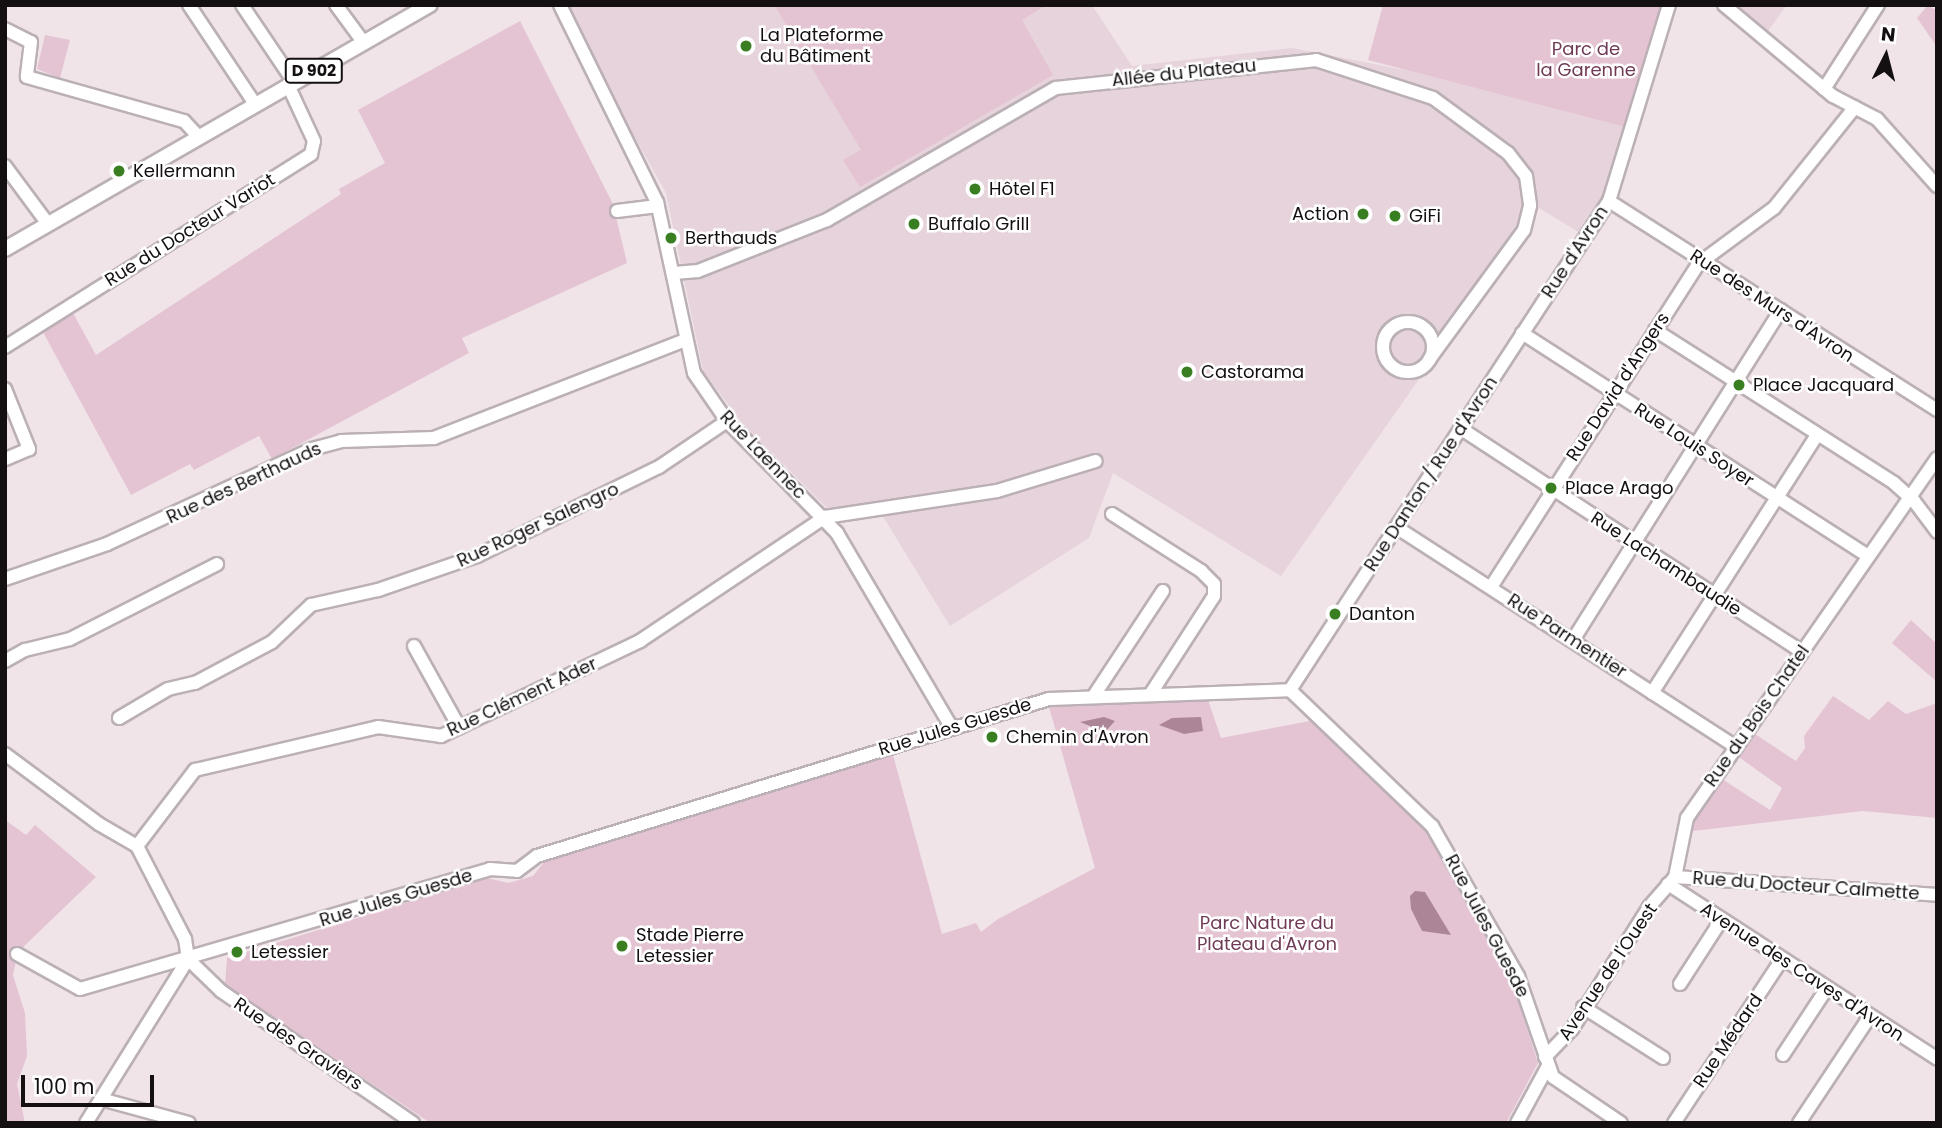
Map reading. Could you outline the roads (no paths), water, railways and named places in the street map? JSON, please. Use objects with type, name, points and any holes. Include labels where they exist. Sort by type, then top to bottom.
[{"type":"main road","name":"D 902","points":[[5,249],[427,6]]},
{"type":"street","points":[[190,5],[256,104]]},
{"type":"street","points":[[242,5],[291,83]]},
{"type":"street","points":[[336,5],[364,43]]},
{"type":"street","name":"Rue Laennec","points":[[559,5],[658,206],[694,373],[727,421],[825,517],[952,728]]},
{"type":"street","name":"Rue d'Avron","points":[[1522,333],[1609,201],[1669,5]]},
{"type":"street","points":[[1724,5],[1824,89],[1877,119],[1937,186]]},
{"type":"street","points":[[1824,89],[1878,5]]},
{"type":"street","points":[[5,29],[31,41],[25,71],[29,78],[184,121],[198,136]]},
{"type":"street","name":"Allée du Plateau","points":[[674,273],[698,271],[827,220],[1056,88],[1316,60],[1433,98],[1508,153],[1526,176],[1531,206],[1524,230],[1429,360]]},
{"type":"street","name":"Rue du Docteur Variot","points":[[5,347],[311,154],[313,139],[291,83]]},
{"type":"street","name":"Rue David d'Angers","points":[[1492,587],[1551,489],[1703,261],[1774,208],[1855,107]]},
{"type":"street","points":[[5,166],[48,224]]},
{"type":"street","name":"Rue des Murs d'Avron","points":[[1609,201],[1937,410]]},
{"type":"street","points":[[617,211],[658,206]]},
{"type":"street","points":[[1573,640],[1781,310]]},
{"type":"street","points":[[1426,330],[1433,344],[1429,360],[1416,370],[1399,370],[1384,351],[1385,336],[1398,324],[1413,323],[1426,330],[1443,332],[1451,328]]},
{"type":"street","points":[[1655,330],[1910,496],[1937,532]]},
{"type":"street","name":"Rue Louis Soyer","points":[[1522,333],[1776,499],[1867,555]]},
{"type":"street","name":"Rue Danton / Rue d'Avron","points":[[1290,690],[1522,333]]},
{"type":"street","name":"Rue des Berthauds","points":[[5,579],[107,544],[312,449],[341,441],[434,438],[685,340]]},
{"type":"street","points":[[5,389],[27,442],[26,453],[5,458]]},
{"type":"street","name":"Rue Roger Salengro","points":[[119,718],[168,689],[195,683],[272,642],[311,605],[378,590],[477,556],[659,467],[727,421]]},
{"type":"street","name":"Rue Lachambaudie","points":[[1460,428],[1802,652]]},
{"type":"street","points":[[1652,693],[1817,435]]},
{"type":"street","name":"Rue du Bois Chatel","points":[[1671,880],[1687,818],[1867,555],[1937,458]]},
{"type":"street","points":[[825,517],[997,491],[1096,461]]},
{"type":"street","points":[[1112,514],[1201,571],[1214,584],[1214,596],[1150,695]]},
{"type":"street","name":"Rue Clément Ader","points":[[137,846],[195,770],[378,727],[441,736],[640,641],[825,517]]},
{"type":"street","name":"Rue Parmentier","points":[[1396,527],[1736,747]]},
{"type":"street","points":[[5,661],[25,650],[70,639],[217,564]]},
{"type":"street","points":[[1093,697],[1163,591]]},
{"type":"street","points":[[414,646],[459,727]]},
{"type":"street","name":"Rue Jules Guesde","points":[[17,954],[80,989],[123,973],[188,960],[490,869],[517,871],[537,856],[1049,699],[1290,690],[1432,826],[1518,975],[1547,1061]]},
{"type":"street","points":[[5,754],[99,824],[137,846],[185,939],[188,960],[86,1123]]},
{"type":"street","name":"Avenue de l'Ouest","points":[[1517,1123],[1547,1061],[1671,880]]},
{"type":"street","name":"Rue du Docteur Calmette","points":[[1671,880],[1937,895]]},
{"type":"street","name":"Avenue des Caves d'Avron","points":[[1671,880],[1722,919],[1937,1059]]},
{"type":"street","points":[[1680,984],[1722,919]]},
{"type":"street","name":"Rue Médard","points":[[1674,1123],[1782,959]]},
{"type":"street","name":"Rue des Graviers","points":[[188,960],[221,992],[413,1123]]},
{"type":"street","points":[[1783,1055],[1827,988]]},
{"type":"street","points":[[1583,1007],[1663,1058]]},
{"type":"street","points":[[1799,1123],[1870,1016]]},
{"type":"street","points":[[1547,1061],[1553,1077],[1621,1123]]},
{"type":"street","points":[[101,1099],[189,1123]]},
{"type":"place","name":"La Plateforme du Bâtiment","points":[[746,46]]},
{"type":"place","name":"Kellermann","points":[[119,171]]},
{"type":"place","name":"Hôtel F1","points":[[975,189]]},
{"type":"place","name":"Action","points":[[1363,214]]},
{"type":"place","name":"GiFi","points":[[1395,216]]},
{"type":"place","name":"Buffalo Grill","points":[[914,224]]},
{"type":"place","name":"Berthauds","points":[[671,238]]},
{"type":"place","name":"Castorama","points":[[1187,372]]},
{"type":"place","name":"Place Jacquard","points":[[1739,385]]},
{"type":"place","name":"Place Arago","points":[[1551,488]]},
{"type":"place","name":"Danton","points":[[1335,614]]},
{"type":"place","name":"Chemin d'Avron","points":[[992,737]]},
{"type":"place","name":"Stade Pierre Letessier","points":[[622,946]]},
{"type":"place","name":"Letessier","points":[[237,952]]},
{"type":"park label","name":"Parc de la Garenne","points":[[1586,60]]},
{"type":"park label","name":"Parc Nature du Plateau d'Avron","points":[[1267,934]]}]
